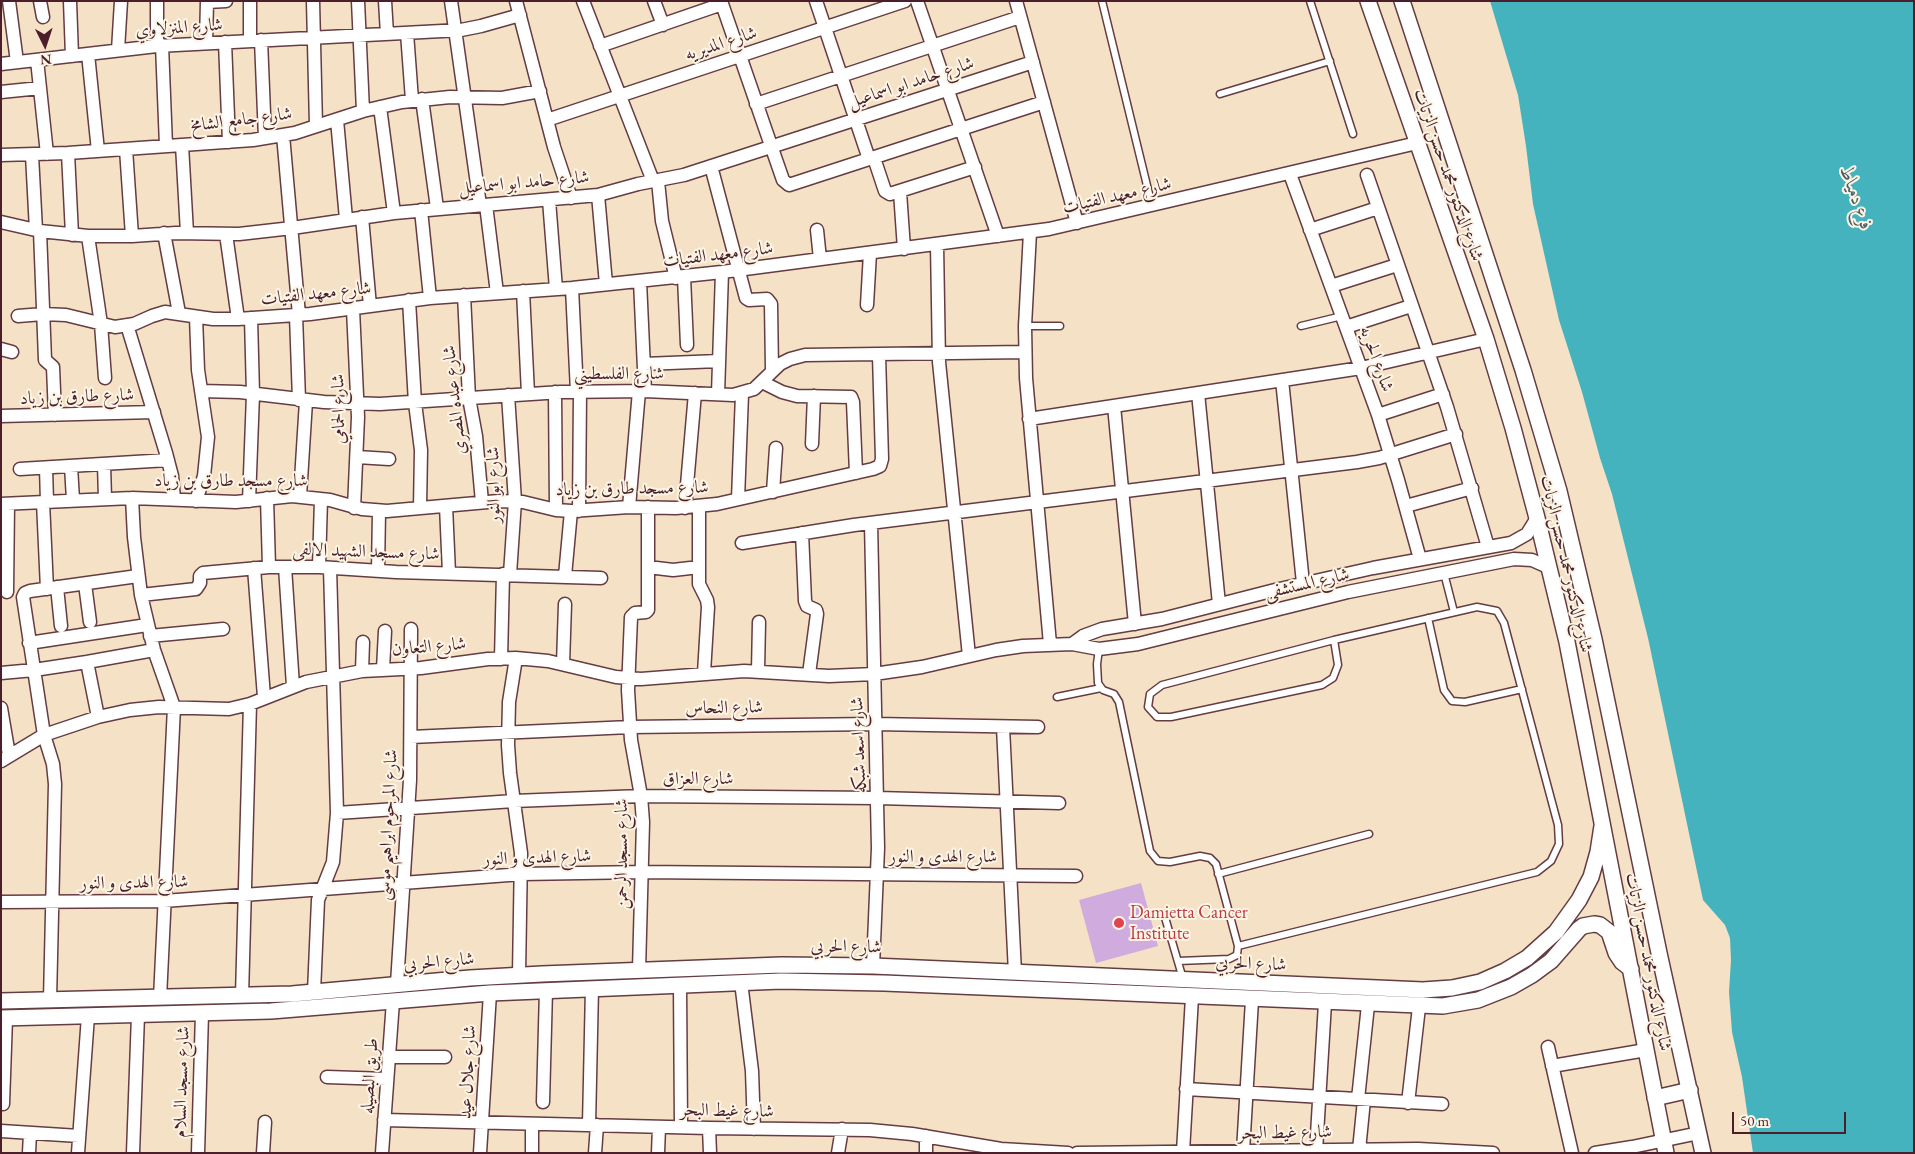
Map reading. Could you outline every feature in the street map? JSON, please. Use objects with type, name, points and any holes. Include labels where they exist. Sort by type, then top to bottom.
[{"type":"street","points":[[9,1],[17,62]]},
{"type":"street","points":[[40,1],[43,17]]},
{"type":"street","points":[[70,1],[72,56]]},
{"type":"street","points":[[118,50],[120,1]]},
{"type":"street","points":[[157,1],[166,146]]},
{"type":"street","points":[[206,43],[207,2],[226,1]]},
{"type":"street","points":[[250,1],[265,138]]},
{"type":"street","points":[[313,1],[316,126]]},
{"type":"street","points":[[358,1],[363,111]]},
{"type":"street","points":[[385,1],[387,34]]},
{"type":"street","points":[[451,1],[464,97],[497,292]]},
{"type":"street","points":[[516,1],[547,120],[572,198]]},
{"type":"street","points":[[583,1],[655,181],[662,221],[680,277],[687,346]]},
{"type":"street","points":[[654,1],[663,25]]},
{"type":"street","points":[[816,1],[856,119],[885,191],[891,194],[900,192],[975,167]]},
{"type":"street","name":"شارع المديريه","points":[[547,120],[905,1]]},
{"type":"street","points":[[917,1],[998,236]]},
{"type":"street","points":[[1016,1],[1077,223]]},
{"type":"street","name":"شارع الدكتور محمد حسن الزيات","points":[[1368,1],[1486,339],[1513,428],[1550,568],[1567,642],[1664,1147]]},
{"type":"street","name":"شارع الدكتور محمد حسن الزيات","points":[[1402,1],[1524,370],[1558,491],[1588,614],[1702,1153]]},
{"type":"street","points":[[600,46],[721,3],[783,180],[789,185],[1044,102]]},
{"type":"street","name":"شارع المنزلاوي","points":[[1,64],[159,45],[454,30],[480,26],[520,15]]},
{"type":"street","points":[[756,104],[1020,17]]},
{"type":"street","points":[[407,33],[437,208]]},
{"type":"street","points":[[225,42],[229,142]]},
{"type":"street","points":[[88,54],[98,151]]},
{"type":"street","points":[[37,60],[47,154]]},
{"type":"street","name":"شارع حامد ابو اسماعيل","points":[[1,222],[38,230],[88,236],[132,236],[164,233],[252,233],[437,208],[572,198],[598,194],[678,177],[1033,62]]},
{"type":"street","points":[[1,92],[40,88]]},
{"type":"street","name":"شارع جامع الشامخ","points":[[1,155],[68,153],[265,138],[316,126],[380,106],[417,100],[464,97],[502,98],[540,91]]},
{"type":"street","points":[[380,106],[394,213]]},
{"type":"street","points":[[337,120],[346,219]]},
{"type":"street","points":[[283,135],[298,315],[302,400],[300,496]]},
{"type":"street","name":"شارع معهد الفتيات","points":[[18,316],[43,314],[73,316],[115,327],[127,326],[159,314],[179,313],[244,319],[353,309],[430,298],[640,282],[820,260],[1030,232],[1077,223],[1417,143]]},
{"type":"street","points":[[182,145],[187,233]]},
{"type":"street","points":[[126,149],[132,236]]},
{"type":"street","points":[[68,153],[72,235]]},
{"type":"street","points":[[32,155],[45,360],[53,367],[55,415]]},
{"type":"street","points":[[711,166],[748,299],[766,299],[771,304],[772,370]]},
{"type":"street","name":"شارع الحريه","points":[[1290,174],[1378,415],[1420,559]]},
{"type":"street","points":[[1367,175],[1443,394],[1488,547]]},
{"type":"street","points":[[900,192],[904,249]]},
{"type":"street","points":[[598,194],[606,284]]},
{"type":"street","points":[[549,200],[556,289]]},
{"type":"street","points":[[1310,230],[1378,208]]},
{"type":"street","points":[[421,210],[430,298]]},
{"type":"street","points":[[362,217],[370,306]]},
{"type":"street","points":[[817,230],[820,260]]},
{"type":"street","points":[[1030,232],[1025,352],[1029,419],[1050,644]]},
{"type":"street","points":[[164,233],[179,313]]},
{"type":"street","points":[[226,234],[244,319],[253,394],[249,501]]},
{"type":"street","points":[[88,236],[102,324],[105,378]]},
{"type":"street","points":[[937,244],[938,354],[969,656]]},
{"type":"street","points":[[867,305],[870,253]]},
{"type":"street","points":[[1331,286],[1397,264]]},
{"type":"street","points":[[718,394],[722,272]]},
{"type":"street","points":[[630,507],[644,364],[640,282]]},
{"type":"street","points":[[565,576],[575,511],[579,392],[572,288]]},
{"type":"street","points":[[523,291],[528,394]]},
{"type":"street","name":"شارع عبده المصري","points":[[464,295],[469,398],[476,436],[482,502]]},
{"type":"street","points":[[409,300],[421,450],[420,508]]},
{"type":"street","points":[[1344,322],[1411,306]]},
{"type":"street","name":"شارع الحمامي","points":[[353,309],[358,404],[358,457],[354,508]]},
{"type":"street","points":[[196,316],[197,348],[208,450],[204,476],[196,501]]},
{"type":"street","points":[[127,326],[168,460],[174,499]]},
{"type":"street","points":[[1029,419],[1361,368],[1486,339]]},
{"type":"street","points":[[738,500],[742,394],[754,389],[772,370],[785,361],[805,355],[1025,352]]},
{"type":"street","name":"شارع مسجد طارق بن زياد","points":[[4,504],[132,498],[222,502],[300,496],[321,499],[354,508],[379,511],[515,501],[556,510],[575,511],[630,507],[699,507],[738,500],[877,468],[882,462],[879,355]]},
{"type":"street","points":[[644,364],[719,362]]},
{"type":"street","points":[[1282,380],[1303,583]]},
{"type":"street","points":[[762,382],[790,394],[848,396],[853,399],[856,473]]},
{"type":"street","name":"شارع الفلسطيني","points":[[201,391],[358,404],[416,403],[555,392],[642,391],[742,394]]},
{"type":"street","points":[[555,392],[556,510]]},
{"type":"street","points":[[685,508],[695,393]]},
{"type":"street","points":[[1198,393],[1219,604]]},
{"type":"street","points":[[1378,415],[1443,394]]},
{"type":"street","name":"شارع ابو النور","points":[[502,659],[507,574],[515,501],[508,395]]},
{"type":"street","points":[[812,444],[814,396]]},
{"type":"street","points":[[1114,406],[1135,624]]},
{"type":"street","name":"شارع طارق بن زياد","points":[[1,416],[154,412]]},
{"type":"street","points":[[742,543],[871,523],[1363,462],[1456,434]]},
{"type":"street","points":[[773,492],[776,448]]},
{"type":"street","points":[[358,457],[389,459]]},
{"type":"street","points":[[20,470],[168,460]]},
{"type":"street","points":[[104,464],[105,499]]},
{"type":"street","points":[[71,466],[73,500]]},
{"type":"street","points":[[46,468],[45,502],[52,588],[61,626]]},
{"type":"street","points":[[1406,506],[1472,488]]},
{"type":"street","points":[[132,498],[134,537],[141,596],[154,650],[174,707],[160,998]]},
{"type":"street","points":[[267,498],[269,567]]},
{"type":"street","points":[[314,992],[316,911],[321,890],[333,862],[337,813],[333,676],[324,568],[321,499]]},
{"type":"street","points":[[4,504],[4,573],[7,592]]},
{"type":"street","points":[[446,506],[449,573]]},
{"type":"street","points":[[648,507],[648,567],[674,570],[699,567]]},
{"type":"street","points":[[699,507],[699,584],[707,600],[708,607],[704,673]]},
{"type":"street","points":[[378,571],[379,511]]},
{"type":"street","name":"شارع المستشفى","points":[[1072,644],[1095,630],[1135,624],[1303,583],[1517,541],[1532,529],[1537,518]]},
{"type":"street","name":"شارع اسعد شبكه","points":[[871,523],[878,798],[878,874],[873,966]]},
{"type":"street","points":[[802,533],[805,601],[807,606],[815,609],[817,614],[809,674]]},
{"type":"street","points":[[1439,556],[1444,573]]},
{"type":"street","name":"شارع المستشفى","points":[[874,674],[922,667],[1009,648],[1072,644],[1099,649],[1151,642],[1316,600],[1520,559],[1538,562],[1550,568]]},
{"type":"street","name":"شارع مسجد الشهيد الالفى","points":[[141,596],[196,589],[200,583],[200,576],[203,573],[269,567],[601,578]]},
{"type":"street","points":[[285,567],[293,686]]},
{"type":"street","name":"شارع مسجد الرحمن","points":[[639,970],[643,834],[641,796],[630,727],[629,678],[632,617],[635,613],[648,610],[648,567]]},
{"type":"street","points":[[254,568],[264,697]]},
{"type":"street","points":[[50,1000],[55,784],[50,754],[44,735],[23,601],[24,595],[28,592],[52,588],[138,576]]},
{"type":"street","points":[[84,584],[90,622]]},
{"type":"street","points":[[563,664],[565,604]]},
{"type":"street","points":[[758,671],[759,622]]},
{"type":"street","points":[[29,643],[149,631],[223,629]]},
{"type":"street","name":"شارع المرحوم ابراهيم موسى","points":[[397,984],[408,808],[412,629]]},
{"type":"street","points":[[383,669],[385,631]]},
{"type":"street","points":[[362,671],[364,642]]},
{"type":"street","points":[[1,673],[34,670],[154,650]]},
{"type":"street","points":[[516,658],[511,687],[508,732],[514,801],[520,832],[522,874],[520,975]]},
{"type":"street","name":"شارع التعاون","points":[[5,758],[44,735],[98,717],[130,710],[174,707],[218,710],[250,704],[293,686],[362,671],[516,658],[563,664],[629,678],[666,678],[704,673],[758,671],[849,676],[874,674]]},
{"type":"street","points":[[87,662],[98,717]]},
{"type":"street","points":[[242,996],[250,704]]},
{"type":"street","points":[[1,708],[5,758]]},
{"type":"street","name":"شارع النحاس","points":[[410,737],[630,727],[875,724],[1038,727]]},
{"type":"street","points":[[1002,727],[1015,973]]},
{"type":"street","name":"شارع العزاق","points":[[337,813],[514,801],[641,796],[878,798],[1058,803]]},
{"type":"street","name":"شارع الحربي","points":[[1,1002],[242,996],[520,975],[738,966],[873,966],[1423,990],[1459,987],[1493,976],[1516,965],[1538,950],[1556,932],[1573,911],[1585,889],[1595,864],[1602,826]]},
{"type":"street","name":"شارع الهدى و النور","points":[[1,902],[164,902],[522,874],[641,872],[1076,876]]},
{"type":"street","name":"شارع الحربي","points":[[4,1018],[271,1011],[490,993],[741,982],[884,983],[1419,1007],[1460,1004],[1478,1000],[1522,982],[1560,952],[1579,929],[1589,924],[1605,928],[1619,958],[1631,969]]},
{"type":"street","points":[[608,971],[608,987]]},
{"type":"street","points":[[1493,976],[1500,992]]},
{"type":"street","points":[[741,982],[752,1071],[754,1129]]},
{"type":"street","points":[[680,985],[681,1128]]},
{"type":"street","points":[[592,988],[595,1153]]},
{"type":"street","points":[[543,1102],[546,990]]},
{"type":"street","name":"شارع جلال عيد","points":[[480,1153],[490,993]]},
{"type":"street","points":[[270,994],[271,1011]]},
{"type":"street","points":[[1183,1152],[1192,997]]},
{"type":"street","points":[[1243,1151],[1252,1000]]},
{"type":"street","name":"طريق البصيله","points":[[382,1153],[393,1001]]},
{"type":"street","points":[[1316,1151],[1325,1003]]},
{"type":"street","points":[[1352,1151],[1361,1100],[1368,1004]]},
{"type":"street","points":[[1408,1102],[1419,1007]]},
{"type":"street","name":"شارع مسجد السلام","points":[[198,1153],[202,1013]]},
{"type":"street","points":[[133,1153],[138,1015]]},
{"type":"street","points":[[78,1153],[88,1016]]},
{"type":"street","points":[[4,1018],[4,1104]]},
{"type":"street","points":[[1548,1047],[1572,1153]]},
{"type":"street","points":[[1552,1066],[1646,1050]]},
{"type":"street","points":[[389,1057],[445,1057]]},
{"type":"street","points":[[327,1077],[388,1079]]},
{"type":"street","points":[[1186,1089],[1442,1104]]},
{"type":"street","points":[[1655,1098],[1690,1090]]},
{"type":"street","name":"شارع غيط البحر","points":[[384,1120],[681,1128],[884,1130],[926,1136],[989,1150],[1068,1153]]},
{"type":"street","points":[[264,1153],[265,1122]]},
{"type":"street","points":[[532,1124],[532,1153]]},
{"type":"street","points":[[658,1153],[659,1127]]},
{"type":"street","points":[[710,1128],[710,1153]]},
{"type":"street","points":[[838,1153],[842,1129]]},
{"type":"street","points":[[1,1131],[79,1136]]},
{"type":"street","points":[[28,1153],[30,1133]]},
{"type":"street","points":[[1596,1153],[1664,1147],[1699,1133]]},
{"type":"street","points":[[926,1136],[926,1153]]},
{"type":"street","name":"شارع غيط البحر","points":[[1077,1153],[1243,1151],[1443,1151],[1494,1153]]},
{"type":"lane","points":[[1102,1],[1152,206]]},
{"type":"lane","points":[[1311,1],[1353,134]]},
{"type":"lane","points":[[1220,94],[1330,62]]},
{"type":"lane","points":[[1301,326],[1344,322]]},
{"type":"lane","points":[[1025,326],[1060,326]]},
{"type":"lane","points":[[1444,573],[1454,612]]},
{"type":"lane","points":[[1238,946],[1537,872],[1551,861],[1559,844],[1558,825],[1522,689],[1504,623],[1497,611],[1477,607],[1454,612],[1334,640],[1162,685],[1150,694],[1148,707],[1157,717],[1171,717],[1322,685],[1333,678],[1338,665],[1334,640]]},
{"type":"lane","points":[[1428,618],[1444,690],[1452,701],[1465,702],[1522,689]]},
{"type":"lane","points":[[1099,649],[1098,683],[1101,688],[1114,694],[1119,702],[1150,851],[1158,861],[1170,862],[1200,856],[1210,858],[1216,864],[1238,946],[1237,955],[1229,959],[1178,961]]},
{"type":"lane","points":[[1057,698],[1101,688]]},
{"type":"lane","points":[[1218,874],[1369,834]]},
{"type":"lane","points":[[1164,914],[1184,980]]},
{"type":"water","name":"فرع دمياط","points":[[1490,1],[1914,1],[1914,1153],[1753,1153],[1742,1077],[1732,1032],[1729,992],[1730,938],[1725,925],[1703,900],[1648,638],[1612,494],[1559,320],[1533,204],[1518,95]]},
{"type":"building","name":"Damietta Cancer Institute","points":[[1141,883],[1158,946],[1096,963],[1079,900]]},
{"type":"place","name":"Damietta Cancer Institute","points":[[1119,923]]}]
